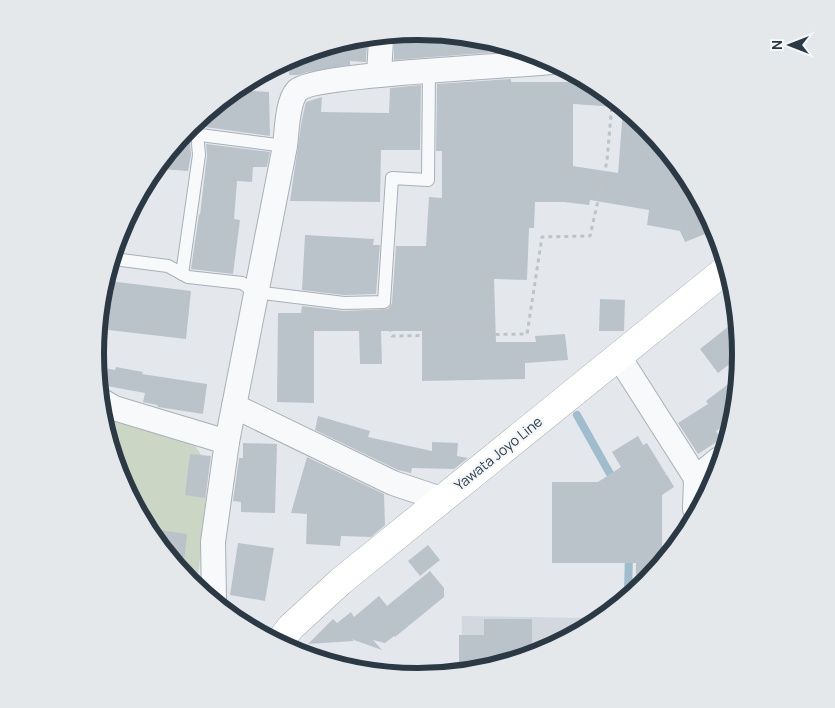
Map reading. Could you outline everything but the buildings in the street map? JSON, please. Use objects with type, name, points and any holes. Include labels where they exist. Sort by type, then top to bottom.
[{"type":"main road","name":"Yawata Joyo Line","points":[[283,638],[291,627],[341,581],[721,273]]},
{"type":"street","points":[[379,75],[381,43]]},
{"type":"street","points":[[214,593],[213,542],[227,442],[285,146],[291,102],[298,90],[309,85],[379,75],[536,63]]},
{"type":"street","points":[[619,357],[696,478],[695,500]]},
{"type":"street","points":[[108,404],[114,408],[227,442]]},
{"type":"street","points":[[234,406],[393,483],[441,499]]},
{"type":"street","points":[[696,478],[711,466]]},
{"type":"lane","points":[[118,260],[168,266],[188,277],[242,283],[255,292],[344,303],[384,302],[392,178],[428,180],[429,71]]},
{"type":"lane","points":[[194,133],[285,146]]},
{"type":"lane","points":[[182,274],[199,155],[192,135]]},
{"type":"path","points":[[384,302],[392,336],[527,334],[542,238],[590,236],[607,161],[612,107]]},
{"type":"shaded area","points":[[462,616],[587,618],[538,644],[499,657],[461,665]]},
{"type":"green space","points":[[110,416],[137,428],[192,441],[209,467],[198,579],[168,545],[136,493],[120,455]]},
{"type":"waterway","points":[[577,415],[614,481]]},
{"type":"waterway","points":[[628,587],[629,553]]}]
